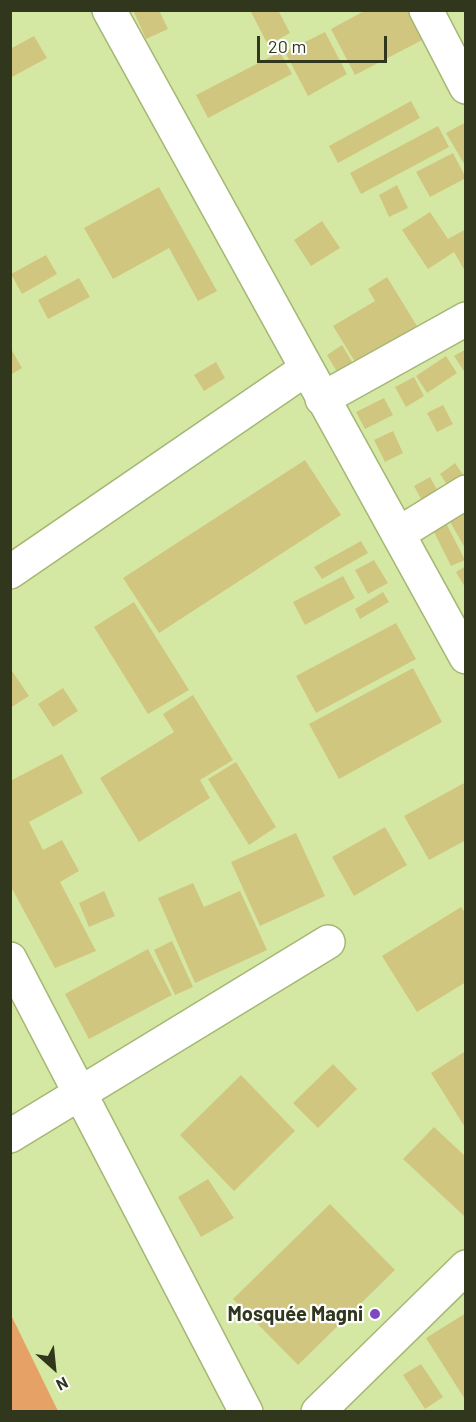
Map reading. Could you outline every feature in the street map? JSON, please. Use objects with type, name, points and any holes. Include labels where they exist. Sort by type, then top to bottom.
[{"type":"street","points":[[109,10],[465,657]]},
{"type":"street","points":[[426,10],[465,87]]},
{"type":"street","points":[[322,399],[465,319]]},
{"type":"street","points":[[10,573],[306,369]]},
{"type":"street","points":[[398,534],[465,492]]},
{"type":"street","points":[[10,1136],[328,942]]},
{"type":"street","points":[[10,958],[246,1412]]},
{"type":"street","points":[[318,1412],[465,1267]]},
{"type":"shaded area","points":[[11,1315],[58,1411],[11,1411]]},
{"type":"building","points":[[133,10],[159,10],[168,29],[146,39]]},
{"type":"building","points":[[250,10],[278,10],[290,33],[268,45]]},
{"type":"building","points":[[366,10],[409,10],[424,39],[355,75],[331,29]]},
{"type":"building","points":[[325,32],[347,74],[308,96],[285,52]]},
{"type":"building","points":[[34,36],[47,58],[10,78],[10,49]]},
{"type":"building","points":[[280,52],[292,74],[208,118],[196,95]]},
{"type":"building","points":[[411,101],[420,118],[338,163],[329,146]]},
{"type":"building","points":[[466,122],[466,167],[446,133]]},
{"type":"building","points":[[438,126],[449,147],[361,194],[350,173]]},
{"type":"building","points":[[453,153],[466,178],[430,197],[416,172]]},
{"type":"building","points":[[397,185],[408,208],[389,217],[379,195]]},
{"type":"building","points":[[159,187],[217,291],[198,301],[169,248],[113,279],[84,228]]},
{"type":"building","points":[[430,212],[448,239],[466,229],[466,273],[454,252],[428,269],[402,230]]},
{"type":"building","points":[[322,221],[340,248],[311,266],[294,240]]},
{"type":"building","points":[[46,255],[57,274],[22,294],[11,274]]},
{"type":"building","points":[[387,277],[423,336],[362,373],[333,326],[375,301],[368,289]]},
{"type":"building","points":[[79,278],[90,297],[48,319],[38,300]]},
{"type":"building","points":[[342,345],[360,375],[344,384],[327,355]]},
{"type":"building","points":[[10,347],[22,368],[10,375]]},
{"type":"building","points":[[466,349],[466,374],[454,356]]},
{"type":"building","points":[[446,356],[457,373],[427,393],[416,376]]},
{"type":"building","points":[[216,362],[225,378],[204,391],[194,375]]},
{"type":"building","points":[[414,377],[424,396],[406,407],[395,387]]},
{"type":"building","points":[[384,398],[393,415],[365,429],[356,412]]},
{"type":"building","points":[[443,405],[453,424],[437,432],[427,413]]},
{"type":"building","points":[[393,431],[403,453],[385,462],[374,440]]},
{"type":"building","points":[[305,460],[341,515],[159,633],[123,578]]},
{"type":"building","points":[[455,463],[466,479],[450,489],[440,474]]},
{"type":"building","points":[[430,477],[441,497],[425,506],[414,486]]},
{"type":"building","points":[[466,512],[466,550],[449,520]]},
{"type":"building","points":[[446,523],[465,560],[451,566],[433,530]]},
{"type":"building","points":[[361,541],[368,553],[322,579],[314,567]]},
{"type":"building","points":[[374,560],[388,583],[368,594],[355,570]]},
{"type":"building","points":[[466,566],[466,589],[456,572]]},
{"type":"building","points":[[343,576],[355,598],[305,625],[293,602]]},
{"type":"building","points":[[383,592],[389,602],[360,619],[355,609]]},
{"type":"building","points":[[134,602],[189,690],[148,714],[94,627]]},
{"type":"building","points":[[396,623],[416,659],[316,713],[296,676]]},
{"type":"building","points":[[10,668],[29,696],[10,708]]},
{"type":"building","points":[[413,668],[442,722],[339,779],[309,724]]},
{"type":"building","points":[[63,688],[78,711],[53,727],[38,704]]},
{"type":"building","points":[[193,695],[233,760],[200,780],[210,798],[139,842],[100,778],[174,732],[163,714]]},
{"type":"building","points":[[62,754],[83,793],[29,822],[43,850],[62,840],[79,871],[60,882],[96,951],[55,968],[10,885],[10,781]]},
{"type":"building","points":[[236,762],[276,827],[249,845],[208,779]]},
{"type":"building","points":[[466,782],[466,840],[429,860],[404,816]]},
{"type":"building","points":[[385,827],[407,865],[354,896],[332,857]]},
{"type":"building","points":[[296,833],[325,896],[260,926],[231,862]]},
{"type":"building","points":[[193,883],[204,907],[240,891],[267,950],[195,983],[158,898]]},
{"type":"building","points":[[104,891],[115,916],[89,927],[79,903]]},
{"type":"building","points":[[461,907],[466,914],[466,982],[417,1012],[382,956]]},
{"type":"building","points":[[172,941],[193,987],[175,995],[154,950]]},
{"type":"building","points":[[148,949],[172,995],[89,1039],[65,994]]},
{"type":"building","points":[[464,1052],[466,1054],[466,1129],[431,1073]]},
{"type":"building","points":[[333,1064],[357,1089],[318,1128],[293,1103]]},
{"type":"building","points":[[241,1075],[295,1131],[234,1191],[180,1135]]},
{"type":"building","points":[[434,1127],[466,1157],[466,1214],[464,1216],[403,1159]]},
{"type":"building","points":[[208,1179],[234,1218],[201,1237],[178,1197]]},
{"type":"building","points":[[330,1204],[395,1270],[298,1365],[233,1299]]},
{"type":"building","points":[[466,1313],[466,1401],[426,1338]]},
{"type":"building","points":[[421,1364],[443,1397],[425,1409],[403,1375]]},
{"type":"place","name":"Mosquée Magni","points":[[375,1314]]}]
